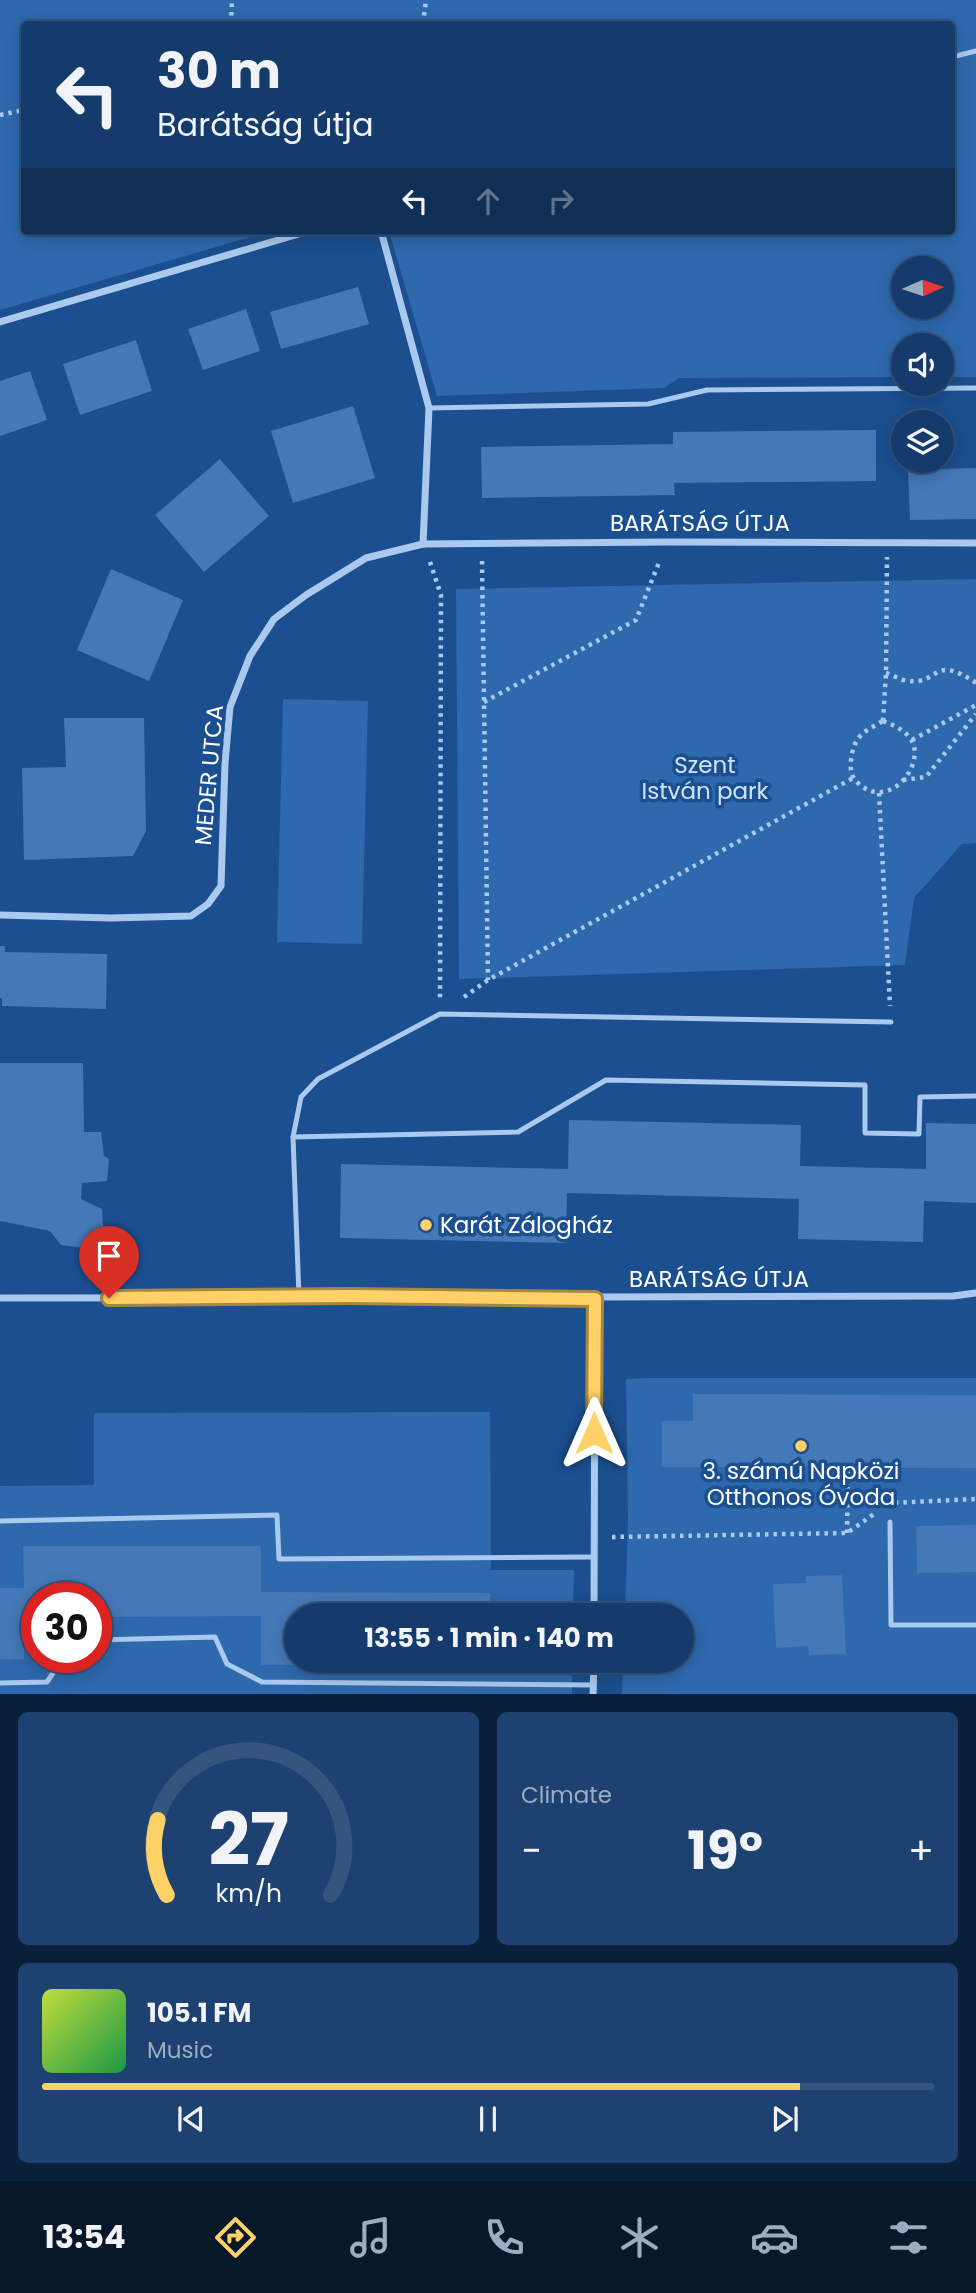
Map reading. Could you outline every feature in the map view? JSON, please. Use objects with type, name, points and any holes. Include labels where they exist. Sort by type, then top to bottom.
[{"type":"street","points":[[0,322],[295,235]]},
{"type":"street","points":[[382,235],[429,408],[424,544]]},
{"type":"street","name":"BARÁTSÁG ÚTJA","points":[[424,544],[976,543]]},
{"type":"street","name":"MEDER UTCA","points":[[0,915],[110,918],[191,916],[208,904],[221,886],[225,763],[230,708],[250,656],[274,620],[306,595],[366,558],[424,544]]},
{"type":"street","name":"BARÁTSÁG ÚTJA","points":[[0,1298],[595,1299],[953,1296],[976,1293]]},
{"type":"street","points":[[594,1603],[595,1299]]},
{"type":"street","points":[[593,1694],[594,1673]]},
{"type":"lane","points":[[955,56],[976,51]]},
{"type":"lane","points":[[429,408],[648,404],[707,390],[976,388]]},
{"type":"lane","points":[[299,1297],[293,1137],[301,1097],[317,1079],[440,1014],[891,1022]]},
{"type":"lane","points":[[293,1137],[518,1132],[606,1080],[865,1085],[865,1133],[919,1134],[920,1097],[976,1096]]},
{"type":"lane","points":[[0,1521],[277,1515],[279,1559],[594,1557]]},
{"type":"lane","points":[[890,1522],[891,1625],[976,1625]]},
{"type":"lane","points":[[112,1640],[215,1637],[228,1664],[262,1682],[593,1685]]},
{"type":"lane","points":[[0,1683],[47,1682],[53,1673]]},
{"type":"path","points":[[231,21],[232,0]]},
{"type":"path","points":[[423,21],[426,0]]},
{"type":"path","points":[[0,115],[21,111]]},
{"type":"path","points":[[484,702],[636,620],[668,542]]},
{"type":"path","points":[[883,721],[887,542]]},
{"type":"path","points":[[482,543],[488,980]]},
{"type":"path","points":[[424,544],[441,594],[440,1014]]},
{"type":"path","points":[[886,673],[909,681],[925,679],[936,671],[947,669],[960,672],[976,683]]},
{"type":"path","points":[[912,740],[976,705]]},
{"type":"path","points":[[903,780],[926,777],[976,714]]},
{"type":"path","points":[[883,721],[901,729],[912,740],[912,766],[903,780],[890,790],[879,793],[864,788],[853,778],[850,768],[853,745],[864,731],[883,721]]},
{"type":"path","points":[[440,1014],[488,980],[853,778]]},
{"type":"path","points":[[879,793],[891,1022]]},
{"type":"path","points":[[847,1532],[848,1467]]},
{"type":"path","points":[[594,1537],[847,1532],[890,1503],[976,1499]]},
{"type":"green space","points":[[0,0],[976,0],[976,377],[954,377],[954,333],[891,333],[891,377],[679,378],[664,388],[437,396],[390,235],[955,235],[955,21],[21,21],[21,235],[257,235],[0,310]]},
{"type":"green space","name":"Szent István park","points":[[976,579],[976,843],[962,844],[914,898],[905,965],[459,979],[456,589]]},
{"type":"green space","points":[[283,699],[368,701],[362,944],[277,942]]},
{"type":"green space","points":[[976,1378],[976,1694],[622,1694],[623,1673],[694,1673],[694,1603],[625,1603],[628,1518],[626,1379]]},
{"type":"green space","points":[[490,1412],[491,1570],[574,1570],[573,1603],[284,1603],[284,1673],[572,1673],[572,1694],[0,1694],[0,1486],[94,1485],[94,1413]]},
{"type":"building","points":[[358,287],[369,324],[281,349],[270,312]]},
{"type":"building","points":[[246,309],[260,351],[203,370],[188,329]]},
{"type":"building","points":[[136,340],[152,391],[80,415],[63,364]]},
{"type":"building","points":[[30,371],[47,420],[0,436],[0,381]]},
{"type":"building","points":[[353,406],[375,478],[293,503],[271,431]]},
{"type":"building","points":[[876,430],[876,481],[674,483],[675,495],[482,498],[481,447],[673,444],[673,432]]},
{"type":"building","points":[[220,459],[269,516],[204,572],[155,515]]},
{"type":"building","points":[[976,468],[976,519],[910,520],[908,473],[954,473],[954,469]]},
{"type":"building","points":[[111,569],[183,600],[149,681],[77,650]]},
{"type":"building","points":[[64,718],[144,718],[146,831],[133,856],[24,860],[22,768],[66,767]]},
{"type":"building","points":[[0,946],[5,946],[5,952],[107,954],[106,1009],[2,1006]]},
{"type":"building","points":[[0,1063],[83,1063],[84,1132],[101,1132],[104,1156],[109,1159],[107,1181],[82,1183],[81,1199],[102,1209],[103,1226],[99,1240],[84,1248],[61,1245],[50,1231],[0,1221]]},
{"type":"building","points":[[569,1120],[801,1125],[800,1166],[926,1169],[926,1123],[976,1124],[976,1203],[924,1201],[923,1242],[798,1239],[799,1199],[567,1193],[566,1243],[340,1238],[341,1164],[568,1169]]},
{"type":"building","points":[[693,1394],[976,1395],[976,1468],[662,1467],[662,1421],[693,1421]]},
{"type":"building","points":[[976,1525],[976,1572],[917,1573],[916,1526]]},
{"type":"building","points":[[23,1546],[261,1546],[261,1592],[490,1593],[490,1603],[284,1603],[284,1665],[261,1665],[261,1616],[112,1617],[112,1582],[24,1582]]},
{"type":"building","points":[[842,1575],[846,1654],[809,1655],[808,1646],[776,1648],[773,1584],[806,1583],[806,1576]]},
{"type":"building","points":[[0,1588],[21,1588],[21,1659],[0,1659]]},
{"type":"place","name":"Karát Zálogház","points":[[426,1225]]},
{"type":"place","name":"3. számú Napközi Otthonos Óvoda","points":[[801,1446]]},
{"type":"route","points":[[109,1298],[350,1296],[595,1299],[594,1433]]}]
